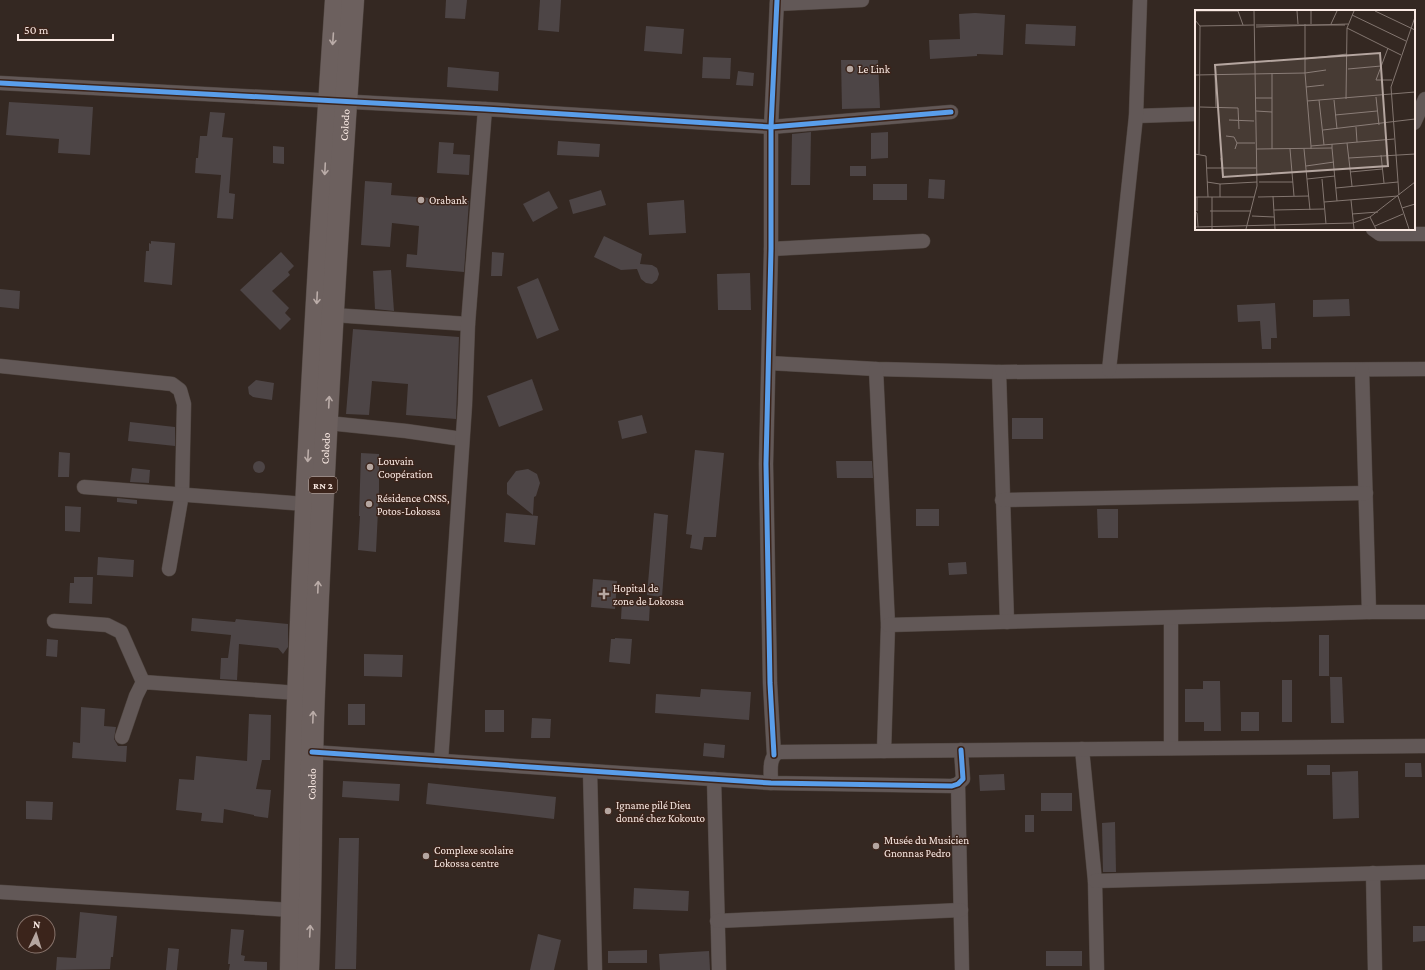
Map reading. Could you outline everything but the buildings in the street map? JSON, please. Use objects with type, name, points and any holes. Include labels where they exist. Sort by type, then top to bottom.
[{"type":"main road","name":"Colodo","points":[[308,970],[311,912],[312,752],[322,506],[328,423],[333,315],[338,100],[336,0]]},
{"type":"main road","name":"Colodo","points":[[291,970],[298,693],[305,504],[338,100],[353,0]]},
{"type":"street","points":[[771,783],[772,760],[774,754],[770,683],[766,471],[771,249],[771,127],[777,2],[862,0]]},
{"type":"street","points":[[1109,370],[1136,116],[1140,0]]},
{"type":"street","points":[[0,83],[338,100],[771,127],[951,112]]},
{"type":"street","points":[[1415,120],[1420,105]]},
{"type":"street","points":[[441,761],[465,405],[468,324],[485,109]]},
{"type":"street","points":[[1136,116],[1195,114]]},
{"type":"street","points":[[1374,230],[1380,234],[1425,234]]},
{"type":"street","points":[[771,249],[923,241]]},
{"type":"street","points":[[333,315],[468,324]]},
{"type":"street","points":[[769,363],[999,372],[1109,370],[1425,369]]},
{"type":"street","points":[[0,366],[172,384],[180,390],[184,404],[182,494],[169,570]]},
{"type":"street","points":[[876,368],[888,625],[884,751]]},
{"type":"street","points":[[1362,370],[1369,612]]},
{"type":"street","points":[[999,372],[1006,622]]},
{"type":"street","points":[[328,423],[406,431],[462,439]]},
{"type":"street","points":[[84,487],[305,504]]},
{"type":"street","points":[[1002,500],[1366,494]]},
{"type":"street","points":[[888,625],[1369,612],[1425,612]]},
{"type":"street","points":[[1171,618],[1171,748]]},
{"type":"street","points":[[54,622],[107,625],[121,632],[143,682]]},
{"type":"street","points":[[143,682],[298,693]]},
{"type":"street","points":[[122,738],[136,696],[143,682]]},
{"type":"street","points":[[774,754],[779,752],[1425,746]]},
{"type":"street","points":[[1082,749],[1095,881],[1097,970]]},
{"type":"street","points":[[312,752],[590,772],[771,783],[952,786],[958,784],[963,779],[961,750]]},
{"type":"street","points":[[590,772],[595,970]]},
{"type":"street","points":[[714,779],[718,970]]},
{"type":"street","points":[[958,784],[962,970]]},
{"type":"street","points":[[1095,881],[1425,872]]},
{"type":"street","points":[[1374,873],[1375,970]]},
{"type":"street","points":[[0,892],[292,910]]},
{"type":"street","points":[[717,920],[961,910]]},
{"type":"cycle path","points":[[774,755],[770,683],[766,464],[771,249],[771,127],[777,0]]},
{"type":"cycle path","points":[[0,83],[485,109],[771,127],[951,112]]},
{"type":"cycle path","points":[[312,752],[771,783],[952,786],[958,784],[963,779],[961,750]]},
{"type":"place","name":"Le Link","points":[[850,69]]},
{"type":"place","name":"Orabank","points":[[421,200]]},
{"type":"place","name":"Louvain Coopération","points":[[370,467]]},
{"type":"place","name":"Résidence CNSS, Potos-Lokossa","points":[[369,504]]},
{"type":"place","name":"Hopital de zone de Lokossa","points":[[604,594]]},
{"type":"place","name":"Igname pilé Dieu donné chez Kokouto","points":[[608,811]]},
{"type":"place","name":"Musée du Musicien Gnonnas Pedro","points":[[876,846]]},
{"type":"place","name":"Complexe scolaire Lokossa centre","points":[[426,856]]}]
